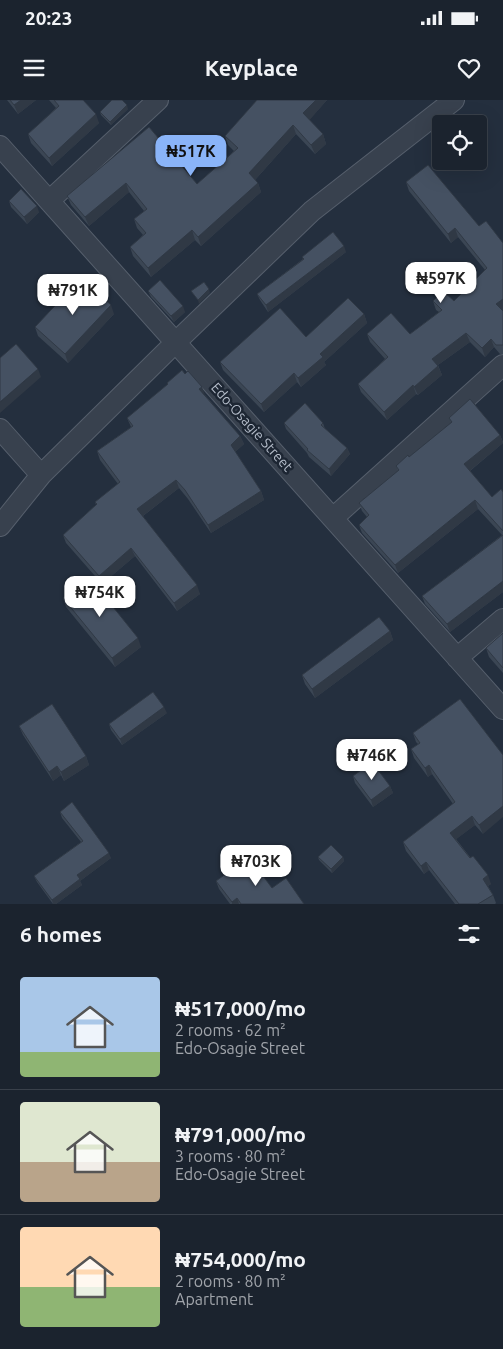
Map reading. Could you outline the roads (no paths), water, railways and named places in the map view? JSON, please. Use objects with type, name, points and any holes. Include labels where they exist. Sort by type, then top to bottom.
[{"type":"street","points":[[49,201],[158,100]]},
{"type":"street","points":[[0,526],[41,475],[312,211],[454,100]]},
{"type":"street","name":"Edo-Osagie Street","points":[[0,146],[503,709]]},
{"type":"street","points":[[333,518],[503,365]]},
{"type":"street","points":[[0,429],[41,475]]},
{"type":"street","points":[[457,658],[503,618]]}]
